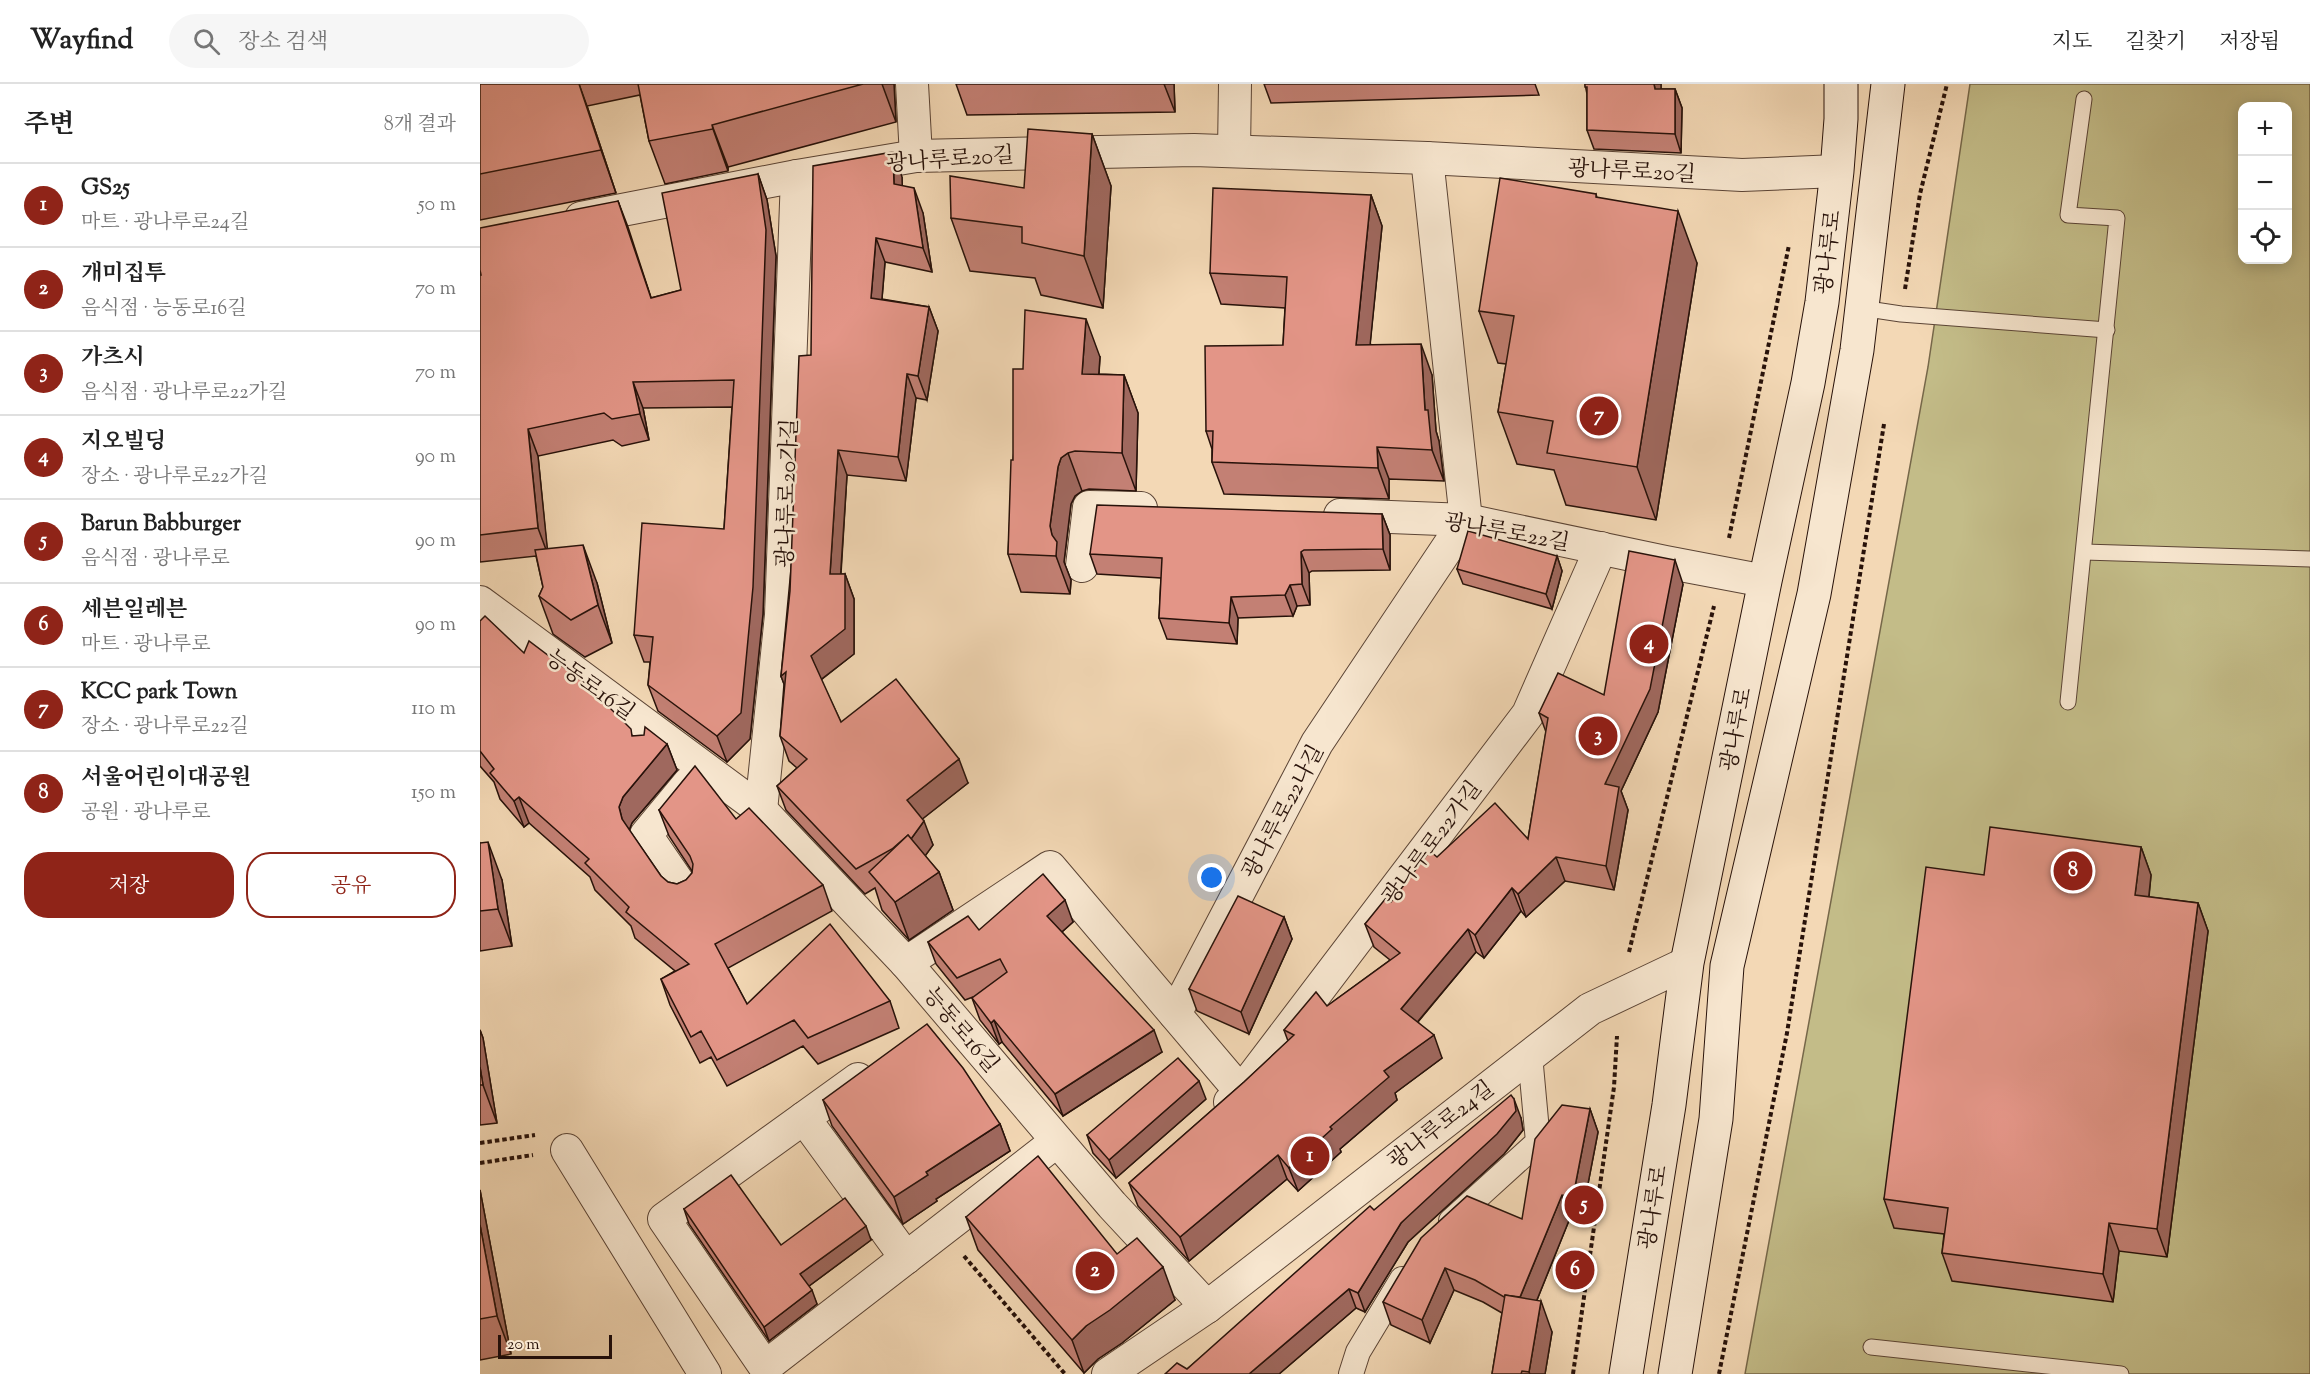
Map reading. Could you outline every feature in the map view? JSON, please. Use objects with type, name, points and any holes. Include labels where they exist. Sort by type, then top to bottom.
[{"type":"main road","name":"광나루로","points":[[1626,1374],[1669,1105],[1688,963],[1765,581],[1808,383],[1822,302],[1837,171],[1841,84]]},
{"type":"main road","name":"광나루로","points":[[1675,1374],[1716,1119],[1727,966],[1814,594],[1857,350],[1888,84]]},
{"type":"main road","points":[[1688,963],[1727,966]]},
{"type":"street","points":[[912,84],[916,156]]},
{"type":"street","points":[[1234,151],[1235,84]]},
{"type":"street","name":"광나루로20길","points":[[550,224],[797,176],[916,156],[1175,150],[1427,159],[1742,176],[1837,171]]},
{"type":"street","points":[[1427,159],[1466,520]]},
{"type":"street","name":"광나루로20가길","points":[[761,810],[781,615],[797,176]]},
{"type":"street","points":[[1082,566],[1089,507],[1167,509]]},
{"type":"street","name":"광나루로22길","points":[[1317,514],[1466,520],[1765,581]]},
{"type":"street","name":"광나루로22나길","points":[[1175,1014],[1317,743],[1466,520]]},
{"type":"street","name":"광나루로22가길","points":[[1207,1122],[1241,1092],[1528,714],[1601,548]]},
{"type":"street","name":"능동로16길","points":[[480,602],[761,810],[906,963],[939,1021],[1057,1141],[1121,1198],[1206,1307]]},
{"type":"street","points":[[685,892],[646,835],[703,767]]},
{"type":"street","points":[[906,963],[1050,867],[1241,1092]]},
{"type":"street","name":"광나루로24길","points":[[1108,1374],[1206,1307],[1590,1009],[1688,963]]},
{"type":"street","points":[[1435,1236],[1538,1142],[1530,1055]]},
{"type":"street","points":[[881,1063],[664,1219],[765,1368],[1057,1141]]},
{"type":"street","points":[[804,1118],[906,1258]]},
{"type":"street","points":[[555,1142],[705,1374]]},
{"type":"street","points":[[1351,1374],[1358,1352],[1412,1262]]},
{"type":"lane","points":[[2068,702],[2117,218],[2068,215],[2084,99]]},
{"type":"lane","points":[[1861,308],[1901,314],[2107,330]]},
{"type":"lane","points":[[2084,552],[2310,559]]},
{"type":"lane","points":[[1871,1347],[2121,1374]]},
{"type":"path","points":[[1901,314],[1920,194],[1947,84]]},
{"type":"path","points":[[1573,1374],[1614,1087],[1619,996],[1722,573],[1790,241]]},
{"type":"path","points":[[1719,1374],[1787,1033],[1884,420]]},
{"type":"path","points":[[480,1143],[555,1142]]},
{"type":"path","points":[[480,1163],[555,1142]]},
{"type":"path","points":[[942,1230],[1065,1374]]},
{"type":"shaded area","points":[[1970,84],[2310,84],[2310,1374],[1745,1374],[1928,367]]},
{"type":"building","points":[[480,84],[579,84],[601,150],[480,174]]},
{"type":"building","points":[[638,84],[863,84],[712,125],[713,129],[649,141]]},
{"type":"building","points":[[1585,84],[1654,84],[1655,89],[1675,89],[1675,134],[1587,130],[1587,87]]},
{"type":"building","points":[[1028,129],[1092,134],[1084,256],[1022,243],[1022,227],[951,218],[950,176],[1024,188]]},
{"type":"building","points":[[893,152],[894,184],[914,188],[923,248],[876,238],[871,298],[929,307],[918,376],[907,374],[898,457],[838,450],[830,574],[845,574],[845,629],[811,656],[841,722],[896,679],[959,759],[907,800],[924,821],[911,839],[908,835],[892,849],[856,869],[777,786],[807,759],[780,736],[786,672],[781,676],[790,591],[799,356],[811,355],[813,166]]},
{"type":"building","points":[[758,174],[766,230],[753,587],[741,713],[717,736],[648,685],[653,637],[634,635],[642,523],[724,529],[734,380],[633,382],[640,414],[612,419],[604,413],[528,429],[538,528],[480,535],[480,228],[618,201],[651,298],[681,290],[662,193]]},
{"type":"building","points":[[1500,178],[1678,211],[1637,467],[1547,453],[1553,421],[1498,412],[1514,316],[1479,311]]},
{"type":"building","points":[[1213,188],[1371,195],[1356,345],[1421,344],[1425,410],[1428,410],[1432,450],[1377,447],[1378,468],[1212,462],[1213,431],[1206,431],[1205,346],[1283,345],[1287,277],[1210,273]]},
{"type":"building","points":[[1025,310],[1086,319],[1082,374],[1124,375],[1122,453],[1075,451],[1061,458],[1050,526],[1057,542],[1056,556],[1008,554],[1011,460],[1013,460],[1013,369],[1023,369]]},
{"type":"building","points":[[1097,505],[1382,514],[1383,549],[1304,550],[1301,552],[1302,584],[1290,585],[1285,595],[1231,597],[1229,623],[1159,618],[1162,558],[1090,554]]},
{"type":"building","points":[[1468,531],[1557,556],[1546,594],[1457,569]]},
{"type":"building","points":[[583,545],[598,605],[571,620],[539,596],[543,587],[535,550]]},
{"type":"building","points":[[1629,551],[1675,560],[1650,689],[1605,784],[1619,787],[1606,866],[1556,857],[1518,894],[1512,888],[1475,935],[1468,929],[1401,1009],[1434,1035],[1384,1071],[1389,1077],[1330,1127],[1332,1129],[1289,1168],[1278,1155],[1180,1237],[1129,1183],[1294,1035],[1284,1030],[1316,992],[1327,1006],[1400,953],[1365,924],[1386,898],[1391,902],[1430,851],[1437,857],[1495,803],[1528,839],[1548,718],[1539,713],[1558,673],[1604,695]]},
{"type":"building","points":[[485,616],[524,653],[529,641],[586,684],[631,729],[632,736],[644,735],[645,727],[667,744],[623,797],[619,807],[622,819],[661,876],[668,882],[677,884],[686,880],[692,873],[693,864],[659,810],[695,766],[736,819],[749,808],[823,885],[715,944],[747,1004],[830,924],[890,1001],[808,1038],[794,1020],[717,1060],[701,1031],[691,1037],[661,979],[689,964],[626,912],[629,907],[585,863],[589,859],[519,797],[514,801],[490,773],[494,769],[480,751],[480,621]]},
{"type":"building","points":[[1990,827],[2141,847],[2135,895],[2198,903],[2157,1229],[2109,1223],[2103,1274],[1942,1253],[1948,1208],[1884,1199],[1926,867],[1984,875]]},
{"type":"building","points":[[908,835],[939,872],[895,902],[869,872]]},
{"type":"building","points":[[488,842],[498,909],[480,911],[480,843]]},
{"type":"building","points":[[1043,874],[1065,900],[1047,916],[1154,1030],[1055,1094],[994,1020],[991,1023],[972,998],[1007,972],[1000,959],[957,978],[928,942],[968,916],[979,930]]},
{"type":"building","points":[[1238,896],[1284,917],[1241,1012],[1189,989]]},
{"type":"building","points":[[927,1024],[963,1068],[1000,1124],[926,1172],[928,1175],[894,1197],[823,1100]]},
{"type":"building","points":[[1178,1058],[1199,1081],[1109,1160],[1087,1135]]},
{"type":"building","points":[[480,1067],[483,1085],[480,1085]]},
{"type":"building","points":[[1511,1095],[1516,1111],[1497,1134],[1401,1223],[1358,1293],[1349,1289],[1249,1374],[1165,1374],[1177,1363],[1187,1369],[1370,1206],[1374,1210]]},
{"type":"building","points":[[1562,1105],[1590,1109],[1573,1197],[1562,1195],[1520,1297],[1505,1295],[1504,1297],[1475,1280],[1445,1268],[1422,1320],[1383,1302],[1421,1238],[1467,1196],[1522,1219],[1535,1139]]},
{"type":"building","points":[[1038,1156],[1117,1254],[1137,1238],[1163,1267],[1110,1310],[1086,1326],[1072,1340],[966,1217]]},
{"type":"building","points":[[731,1175],[781,1245],[845,1198],[866,1226],[800,1274],[812,1290],[764,1327],[684,1209]]},
{"type":"building","points":[[480,1225],[497,1316],[480,1319]]},
{"type":"building","points":[[1505,1295],[1541,1301],[1529,1372],[1492,1374]]},
{"type":"place","name":"KCC park Town","points":[[1599,416]]},
{"type":"place","name":"지오빌딩","points":[[1649,644]]},
{"type":"place","name":"가츠시","points":[[1598,736]]},
{"type":"place","name":"서울어린이대공원","points":[[2073,871]]},
{"type":"place","name":"GS25","points":[[1310,1156]]},
{"type":"place","name":"Barun Babburger","points":[[1584,1205]]},
{"type":"place","name":"세븐일레븐","points":[[1575,1270]]},
{"type":"place","name":"개미집투","points":[[1095,1271]]}]
